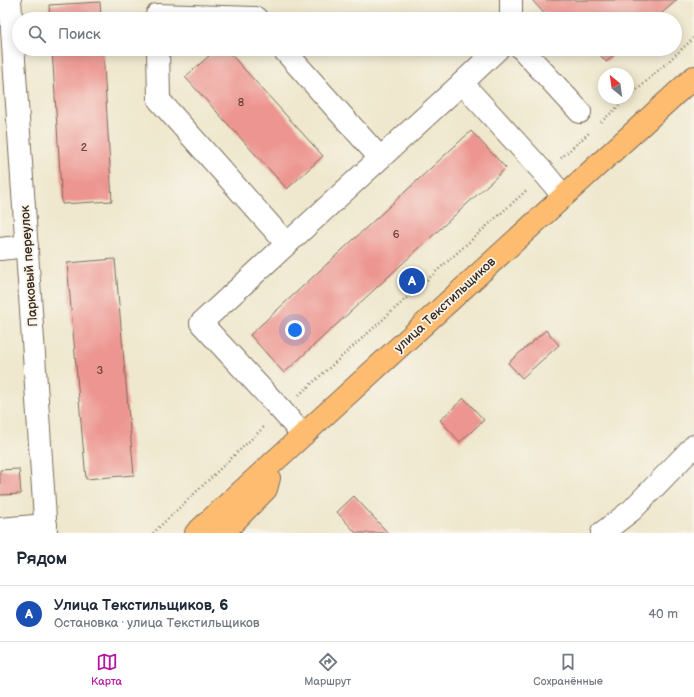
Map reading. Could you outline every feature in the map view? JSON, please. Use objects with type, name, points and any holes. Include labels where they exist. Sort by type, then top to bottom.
[{"type":"main road","name":"улица Текстильщиков","points":[[196,533],[694,77]]},
{"type":"main road","points":[[223,533],[266,489],[274,461]]},
{"type":"street","name":"Парковый переулок","points":[[10,0],[12,29]]},
{"type":"street","points":[[511,0],[511,12]]},
{"type":"street","points":[[157,11],[171,12]]},
{"type":"street","name":"Парковый переулок","points":[[14,56],[46,529]]},
{"type":"street","points":[[158,56],[159,100],[287,244]]},
{"type":"street","points":[[289,56],[380,158]]},
{"type":"street","points":[[303,435],[282,410],[200,323],[491,56]]},
{"type":"street","points":[[528,56],[580,112]]},
{"type":"street","points":[[462,83],[545,174],[563,196]]},
{"type":"street","points":[[0,249],[27,246]]},
{"type":"street","points":[[602,533],[632,510],[694,446]]},
{"type":"street","points":[[0,529],[46,529]]},
{"type":"path","points":[[682,49],[694,38]]},
{"type":"path","points":[[634,93],[674,56]]},
{"type":"path","points":[[600,123],[621,104]]},
{"type":"path","points":[[153,533],[282,410],[595,128]]},
{"type":"building","points":[[532,0],[677,0],[663,12],[543,12]]},
{"type":"building","points":[[100,2],[101,12],[50,12],[49,5]]},
{"type":"building","points":[[52,56],[103,56],[112,201],[62,204]]},
{"type":"building","points":[[209,56],[232,56],[323,156],[287,189],[185,77]]},
{"type":"building","points":[[601,56],[613,56],[606,62]]},
{"type":"building","points":[[471,131],[506,168],[284,373],[250,335]]},
{"type":"building","points":[[115,259],[134,475],[86,479],[67,263]]},
{"type":"building","points":[[546,330],[559,345],[522,378],[508,363]]},
{"type":"building","points":[[464,398],[484,420],[460,442],[440,420]]},
{"type":"building","points":[[19,469],[21,494],[0,495],[0,470]]},
{"type":"building","points":[[354,496],[388,533],[356,533],[337,512]]},
{"type":"place","name":"Улица Текстильщиков, 6","points":[[412,281]]}]
